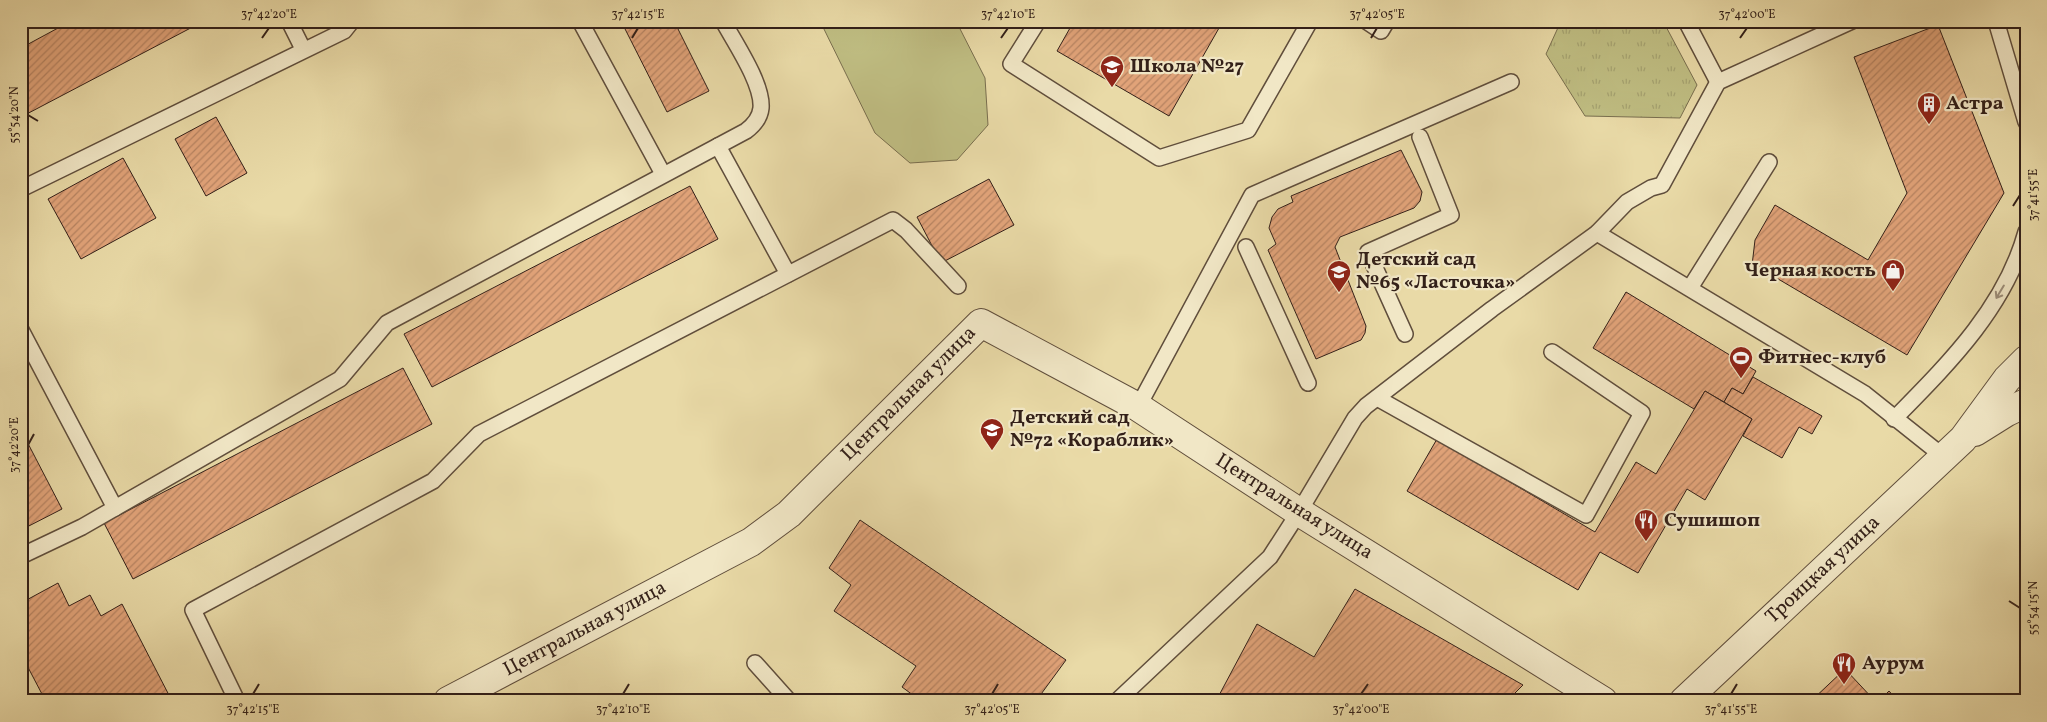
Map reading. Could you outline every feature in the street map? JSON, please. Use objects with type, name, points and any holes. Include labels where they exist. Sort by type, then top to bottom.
[{"type":"street","name":"Центральная улица","points":[[448,701],[751,542],[789,514],[981,323],[1138,407],[1300,512],[1602,701]]},
{"type":"street","points":[[1953,448],[2007,379],[2026,360]]},
{"type":"street","points":[[1953,448],[2007,412],[2026,404]]},
{"type":"street","name":"Троицкая улица","points":[[1684,701],[1953,448]]},
{"type":"lane","points":[[289,21],[303,49]]},
{"type":"lane","points":[[21,189],[303,49],[344,31],[352,21]]},
{"type":"lane","points":[[580,21],[663,174]]},
{"type":"lane","points":[[21,556],[82,527],[340,379],[387,323],[746,131],[758,118],[761,109],[761,98],[755,82],[723,21]]},
{"type":"lane","points":[[1038,21],[1011,64],[1159,158],[1248,130],[1310,21]]},
{"type":"lane","points":[[1366,21],[1382,31],[1387,21]]},
{"type":"lane","points":[[1686,21],[1718,82]]},
{"type":"lane","points":[[1116,701],[1270,557],[1300,512],[1355,418],[1376,398],[1492,309],[1597,233],[1627,202],[1651,188],[1662,185],[1718,82],[1852,21]]},
{"type":"lane","points":[[1996,21],[2026,122]]},
{"type":"lane","points":[[1138,407],[1252,195],[1511,82]]},
{"type":"lane","points":[[1405,334],[1368,252],[1451,215],[1420,137]]},
{"type":"lane","points":[[718,146],[788,274]]},
{"type":"lane","points":[[1690,288],[1769,162]]},
{"type":"lane","points":[[238,701],[193,610],[433,482],[479,434],[893,220],[906,230],[958,286]]},
{"type":"lane","points":[[1894,418],[1949,363],[1976,329],[2009,277],[2026,232]]},
{"type":"lane","points":[[1597,233],[1865,394],[1894,418],[1953,448]]},
{"type":"lane","points":[[1246,247],[1308,383]]},
{"type":"lane","points":[[21,330],[115,508]]},
{"type":"lane","points":[[1376,398],[1586,515],[1642,413],[1552,352]]},
{"type":"lane","points":[[755,663],[789,701]]},
{"type":"green space","points":[[820,21],[956,21],[985,78],[988,125],[957,160],[910,163],[875,133]]},
{"type":"green space","points":[[1561,21],[1663,21],[1697,85],[1680,118],[1585,116],[1546,54]]},
{"type":"building","points":[[71,21],[204,21],[21,117],[21,48]]},
{"type":"building","points":[[621,21],[674,21],[709,91],[667,112]]},
{"type":"building","points":[[1074,21],[1223,21],[1169,116],[1057,51]]},
{"type":"building","name":"Астра","points":[[1938,25],[2004,193],[1907,355],[1768,273],[1751,274],[1755,240],[1775,205],[1868,260],[1907,193],[1854,57]]},
{"type":"building","points":[[216,117],[247,173],[206,196],[175,139]]},
{"type":"building","points":[[1401,150],[1422,192],[1420,201],[1414,208],[1340,237],[1335,247],[1366,326],[1365,333],[1361,340],[1316,359],[1268,250],[1276,244],[1269,228],[1272,217],[1278,209],[1293,202],[1291,196]]},
{"type":"building","points":[[123,158],[156,218],[81,259],[48,199]]},
{"type":"building","points":[[989,179],[1014,225],[941,263],[917,217]]},
{"type":"building","points":[[690,186],[718,239],[432,387],[404,334]]},
{"type":"building","points":[[1626,292],[1756,371],[1743,394],[1732,388],[1724,402],[1705,391],[1694,409],[1593,348]]},
{"type":"building","points":[[403,368],[432,424],[133,579],[104,523]]},
{"type":"building","points":[[1753,377],[1822,416],[1812,434],[1799,427],[1782,458],[1743,436],[1752,419],[1724,402],[1732,388],[1743,394]]},
{"type":"building","points":[[1705,391],[1752,419],[1705,500],[1687,489],[1638,573],[1600,552],[1578,590],[1407,491],[1437,439],[1595,532],[1636,462],[1656,474]]},
{"type":"building","points":[[21,430],[62,509],[21,530]]},
{"type":"building","points":[[860,520],[1066,660],[1036,701],[1010,701],[1003,695],[999,701],[921,701],[902,687],[916,666],[834,611],[851,585],[829,568]]},
{"type":"building","points":[[58,583],[69,606],[90,595],[101,616],[122,604],[172,701],[36,701],[43,696],[21,654],[21,603]]},
{"type":"building","points":[[1355,589],[1523,685],[1507,701],[1216,701],[1257,624],[1314,657]]},
{"type":"building","name":"Аурум","points":[[1845,669],[1875,701],[1811,701]]},
{"type":"building","points":[[1889,691],[1898,701],[1879,701]]},
{"type":"place","name":"Школа №27","points":[[1112,88]]},
{"type":"place","name":"Астра","points":[[1929,125]]},
{"type":"place","name":"Черная кость","points":[[1893,292]]},
{"type":"place","name":"Детский сад №65 «Ласточка»","points":[[1339,293]]},
{"type":"place","name":"Фитнес-клуб","points":[[1741,379]]},
{"type":"place","name":"Детский сад №72 «Кораблик»","points":[[992,451]]},
{"type":"place","name":"Сушишоп","points":[[1646,542]]},
{"type":"place","name":"Аурум","points":[[1844,685]]}]
